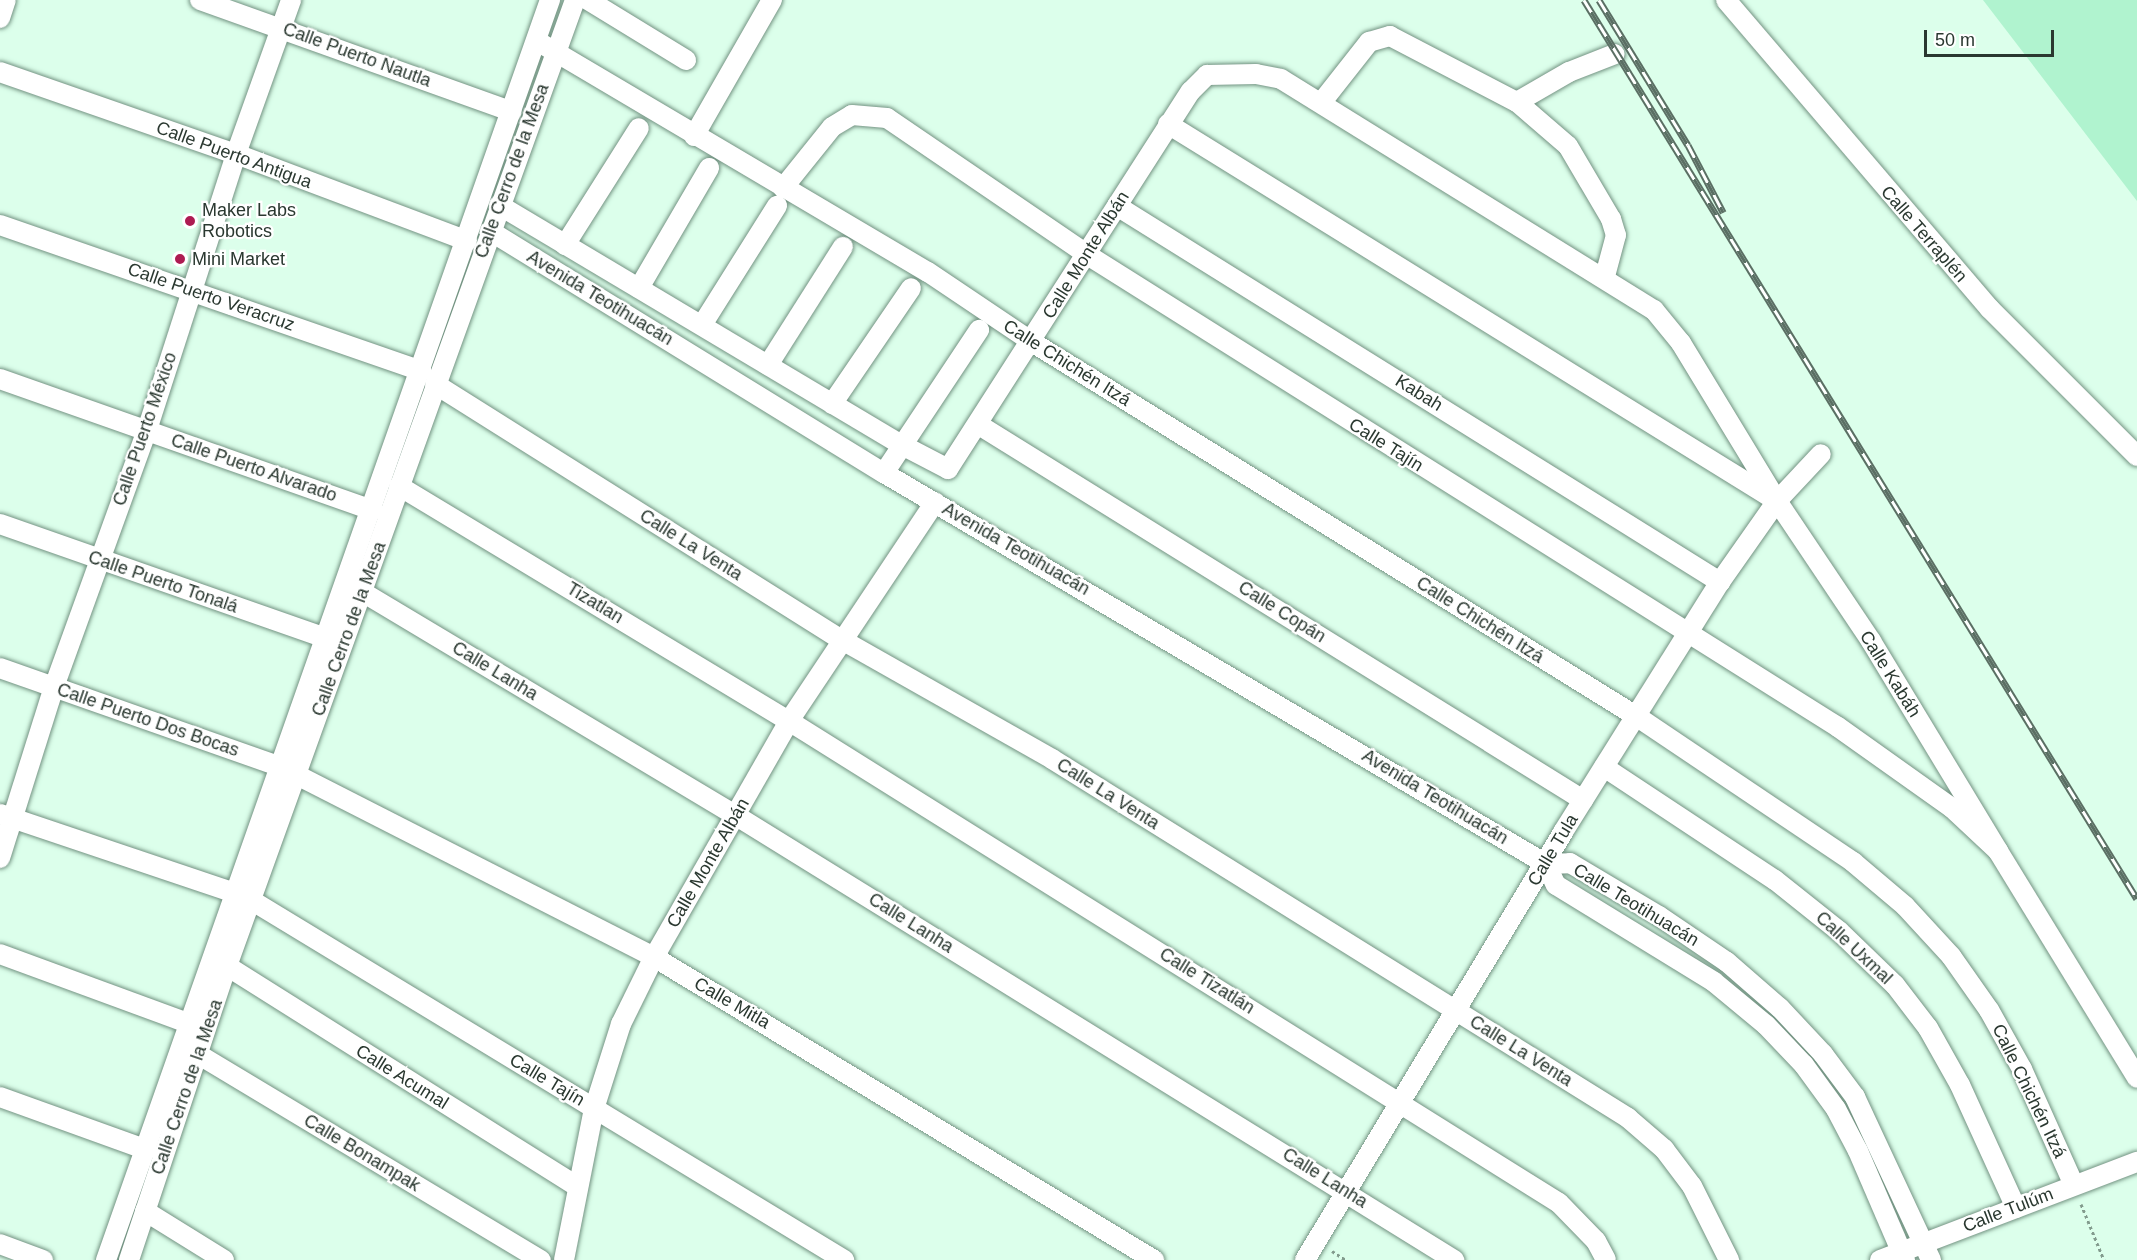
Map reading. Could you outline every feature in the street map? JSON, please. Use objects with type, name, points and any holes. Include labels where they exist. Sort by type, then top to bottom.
[{"type":"street","points":[[0,18],[6,0]]},
{"type":"street","name":"Calle Puerto Nautla","points":[[200,0],[282,27],[512,112]]},
{"type":"street","name":"Calle Puerto México","points":[[0,858],[7,816],[98,559],[147,430],[236,154],[291,0]]},
{"type":"street","name":"Calle Cerro de la Mesa","points":[[287,770],[364,593],[399,486],[467,242],[550,0]]},
{"type":"street","name":"Calle Cerro de la Mesa","points":[[129,1260],[190,1049],[189,1024],[243,897],[287,770],[326,638],[373,510],[490,231],[575,0]]},
{"type":"street","points":[[588,0],[686,60]]},
{"type":"street","points":[[694,136],[772,0]]},
{"type":"street","name":"Calle Terraplén","points":[[1726,0],[1990,309],[2137,456]]},
{"type":"street","points":[[1322,103],[1369,42],[1390,36],[1517,102],[1568,146],[1611,219],[1616,235],[1605,276]]},
{"type":"street","name":"Calle Chichén Itzá","points":[[537,41],[694,136],[780,197],[928,272],[1032,342],[1636,716],[1781,810],[1853,862],[1905,906],[1951,956],[1989,1010],[2022,1069],[2073,1185]]},
{"type":"street","points":[[1517,102],[1569,72],[1615,54]]},
{"type":"street","name":"Calle Puerto Antigua","points":[[0,72],[236,154],[467,242]]},
{"type":"street","name":"Calle Kabáh","points":[[1207,75],[1268,75],[1322,103],[1605,276],[1654,310],[1681,342],[1777,501],[1871,641],[2137,1078]]},
{"type":"street","name":"Calle Monte Albán","points":[[902,445],[948,469],[1032,342],[1168,124],[1207,75]]},
{"type":"street","name":"Calle Tajín","points":[[702,325],[780,197],[832,127],[852,115],[870,114],[904,129],[1086,254],[1688,633]]},
{"type":"street","points":[[1168,124],[1777,501]]},
{"type":"street","points":[[566,245],[639,128]]},
{"type":"street","points":[[632,317],[642,291],[709,168]]},
{"type":"street","points":[[499,205],[902,445]]},
{"type":"street","name":"Kabah","points":[[1118,206],[1720,582]]},
{"type":"street","name":"Calle Puerto Veracruz","points":[[0,225],[192,290],[428,377]]},
{"type":"street","name":"Avenida Teotihuacán","points":[[490,231],[884,473],[1546,864]]},
{"type":"street","points":[[768,365],[843,247]]},
{"type":"street","points":[[832,404],[911,288]]},
{"type":"street","points":[[884,473],[979,330]]},
{"type":"street","name":"Calle La Venta","points":[[428,377],[842,640],[1052,759],[1628,1118],[1664,1149],[1692,1186],[1728,1260]]},
{"type":"street","name":"Calle Puerto Alvarado","points":[[0,379],[373,510]]},
{"type":"street","name":"Calle Copán","points":[[979,425],[1583,800]]},
{"type":"street","name":"Calle Tula","points":[[1305,1260],[1583,800],[1720,582],[1777,501],[1821,454]]},
{"type":"street","name":"Tizatlan","points":[[399,486],[789,721]]},
{"type":"street","name":"Calle Monte Albán","points":[[564,1260],[594,1109],[621,1024],[654,957],[789,721],[935,502]]},
{"type":"street","name":"Calle Puerto Tonalá","points":[[0,524],[326,638]]},
{"type":"street","name":"Calle Lanha","points":[[364,593],[735,815],[1347,1191],[1431,1254],[1454,1260]]},
{"type":"street","name":"Calle Kabáh","points":[[1688,633],[1905,772],[1998,850]]},
{"type":"street","name":"Calle Puerto Dos Bocas","points":[[0,668],[287,770]]},
{"type":"street","name":"Calle Tizatlán","points":[[789,721],[1559,1203],[1596,1241],[1606,1260]]},
{"type":"street","name":"Calle Uxmal","points":[[1604,767],[1775,880],[1839,931],[1895,985],[1928,1028],[1960,1085],[2016,1208]]},
{"type":"street","name":"Calle Mitla","points":[[287,770],[654,957],[1154,1260]]},
{"type":"street","name":"Calle Tajín","points":[[7,816],[243,897],[844,1260]]},
{"type":"street","name":"Calle Teotihuacán","points":[[1903,1256],[1836,1109],[1804,1065],[1766,1025],[1714,982],[1556,885],[1546,864],[1570,863],[1659,916],[1727,962],[1780,1008],[1823,1054],[1854,1097],[1927,1251]]},
{"type":"street","name":"Calle Cerro de la Mesa","points":[[106,1260],[147,1150],[227,966],[243,897]]},
{"type":"street","points":[[0,954],[189,1024]]},
{"type":"street","name":"Calle Acumal","points":[[227,966],[577,1186]]},
{"type":"street","points":[[1766,1025],[1780,1008]]},
{"type":"street","name":"Calle Bonampak","points":[[190,1049],[541,1260]]},
{"type":"street","points":[[0,1097],[147,1150]]},
{"type":"street","name":"Calle Tulúm","points":[[1880,1260],[1927,1251],[2016,1208],[2137,1162]]},
{"type":"street","points":[[145,1211],[224,1260]]},
{"type":"street","points":[[0,1244],[44,1260]]},
{"type":"path","points":[[2073,1185],[2104,1260]]},
{"type":"green space","points":[[1983,0],[2137,0],[2137,201]]},
{"type":"railway","points":[[1584,0],[2137,899]]},
{"type":"railway","points":[[1599,0],[1688,145],[1723,212]]},
{"type":"place","name":"Maker Labs Robotics","points":[[190,221]]},
{"type":"place","name":"Mini Market","points":[[180,259]]}]
